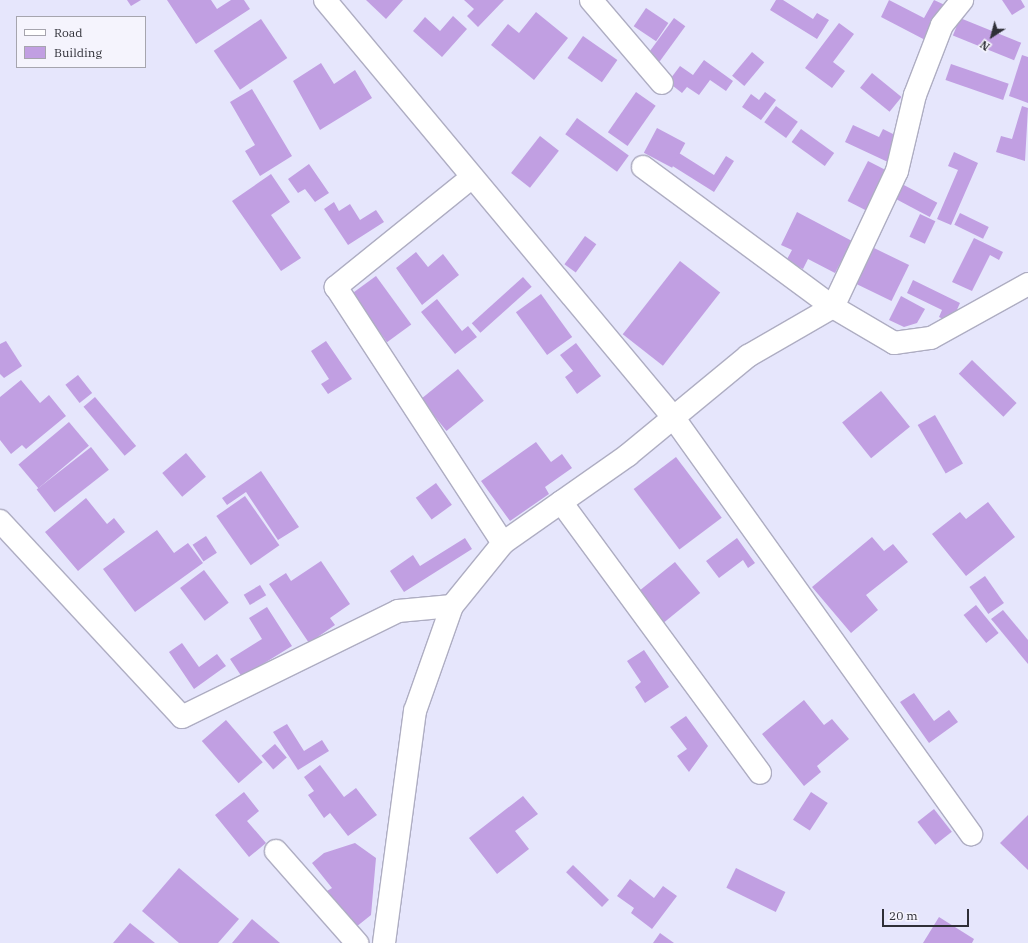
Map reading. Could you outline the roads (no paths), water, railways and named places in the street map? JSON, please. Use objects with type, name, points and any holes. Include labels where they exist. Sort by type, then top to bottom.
[{"type":"street","points":[[325,0],[471,178],[492,198],[673,417],[971,834]]},
{"type":"street","points":[[591,0],[662,83]]},
{"type":"street","points":[[384,943],[415,711],[452,606],[504,543],[561,502],[673,417],[748,356],[833,307],[897,171],[915,95],[942,25],[962,0]]},
{"type":"street","points":[[643,167],[833,307],[894,343],[931,338],[1028,284]]},
{"type":"street","points":[[471,178],[336,287],[504,543]]},
{"type":"street","points":[[561,502],[760,773]]},
{"type":"street","points":[[0,521],[182,717],[398,611],[452,606]]},
{"type":"street","points":[[276,851],[357,943]]}]
